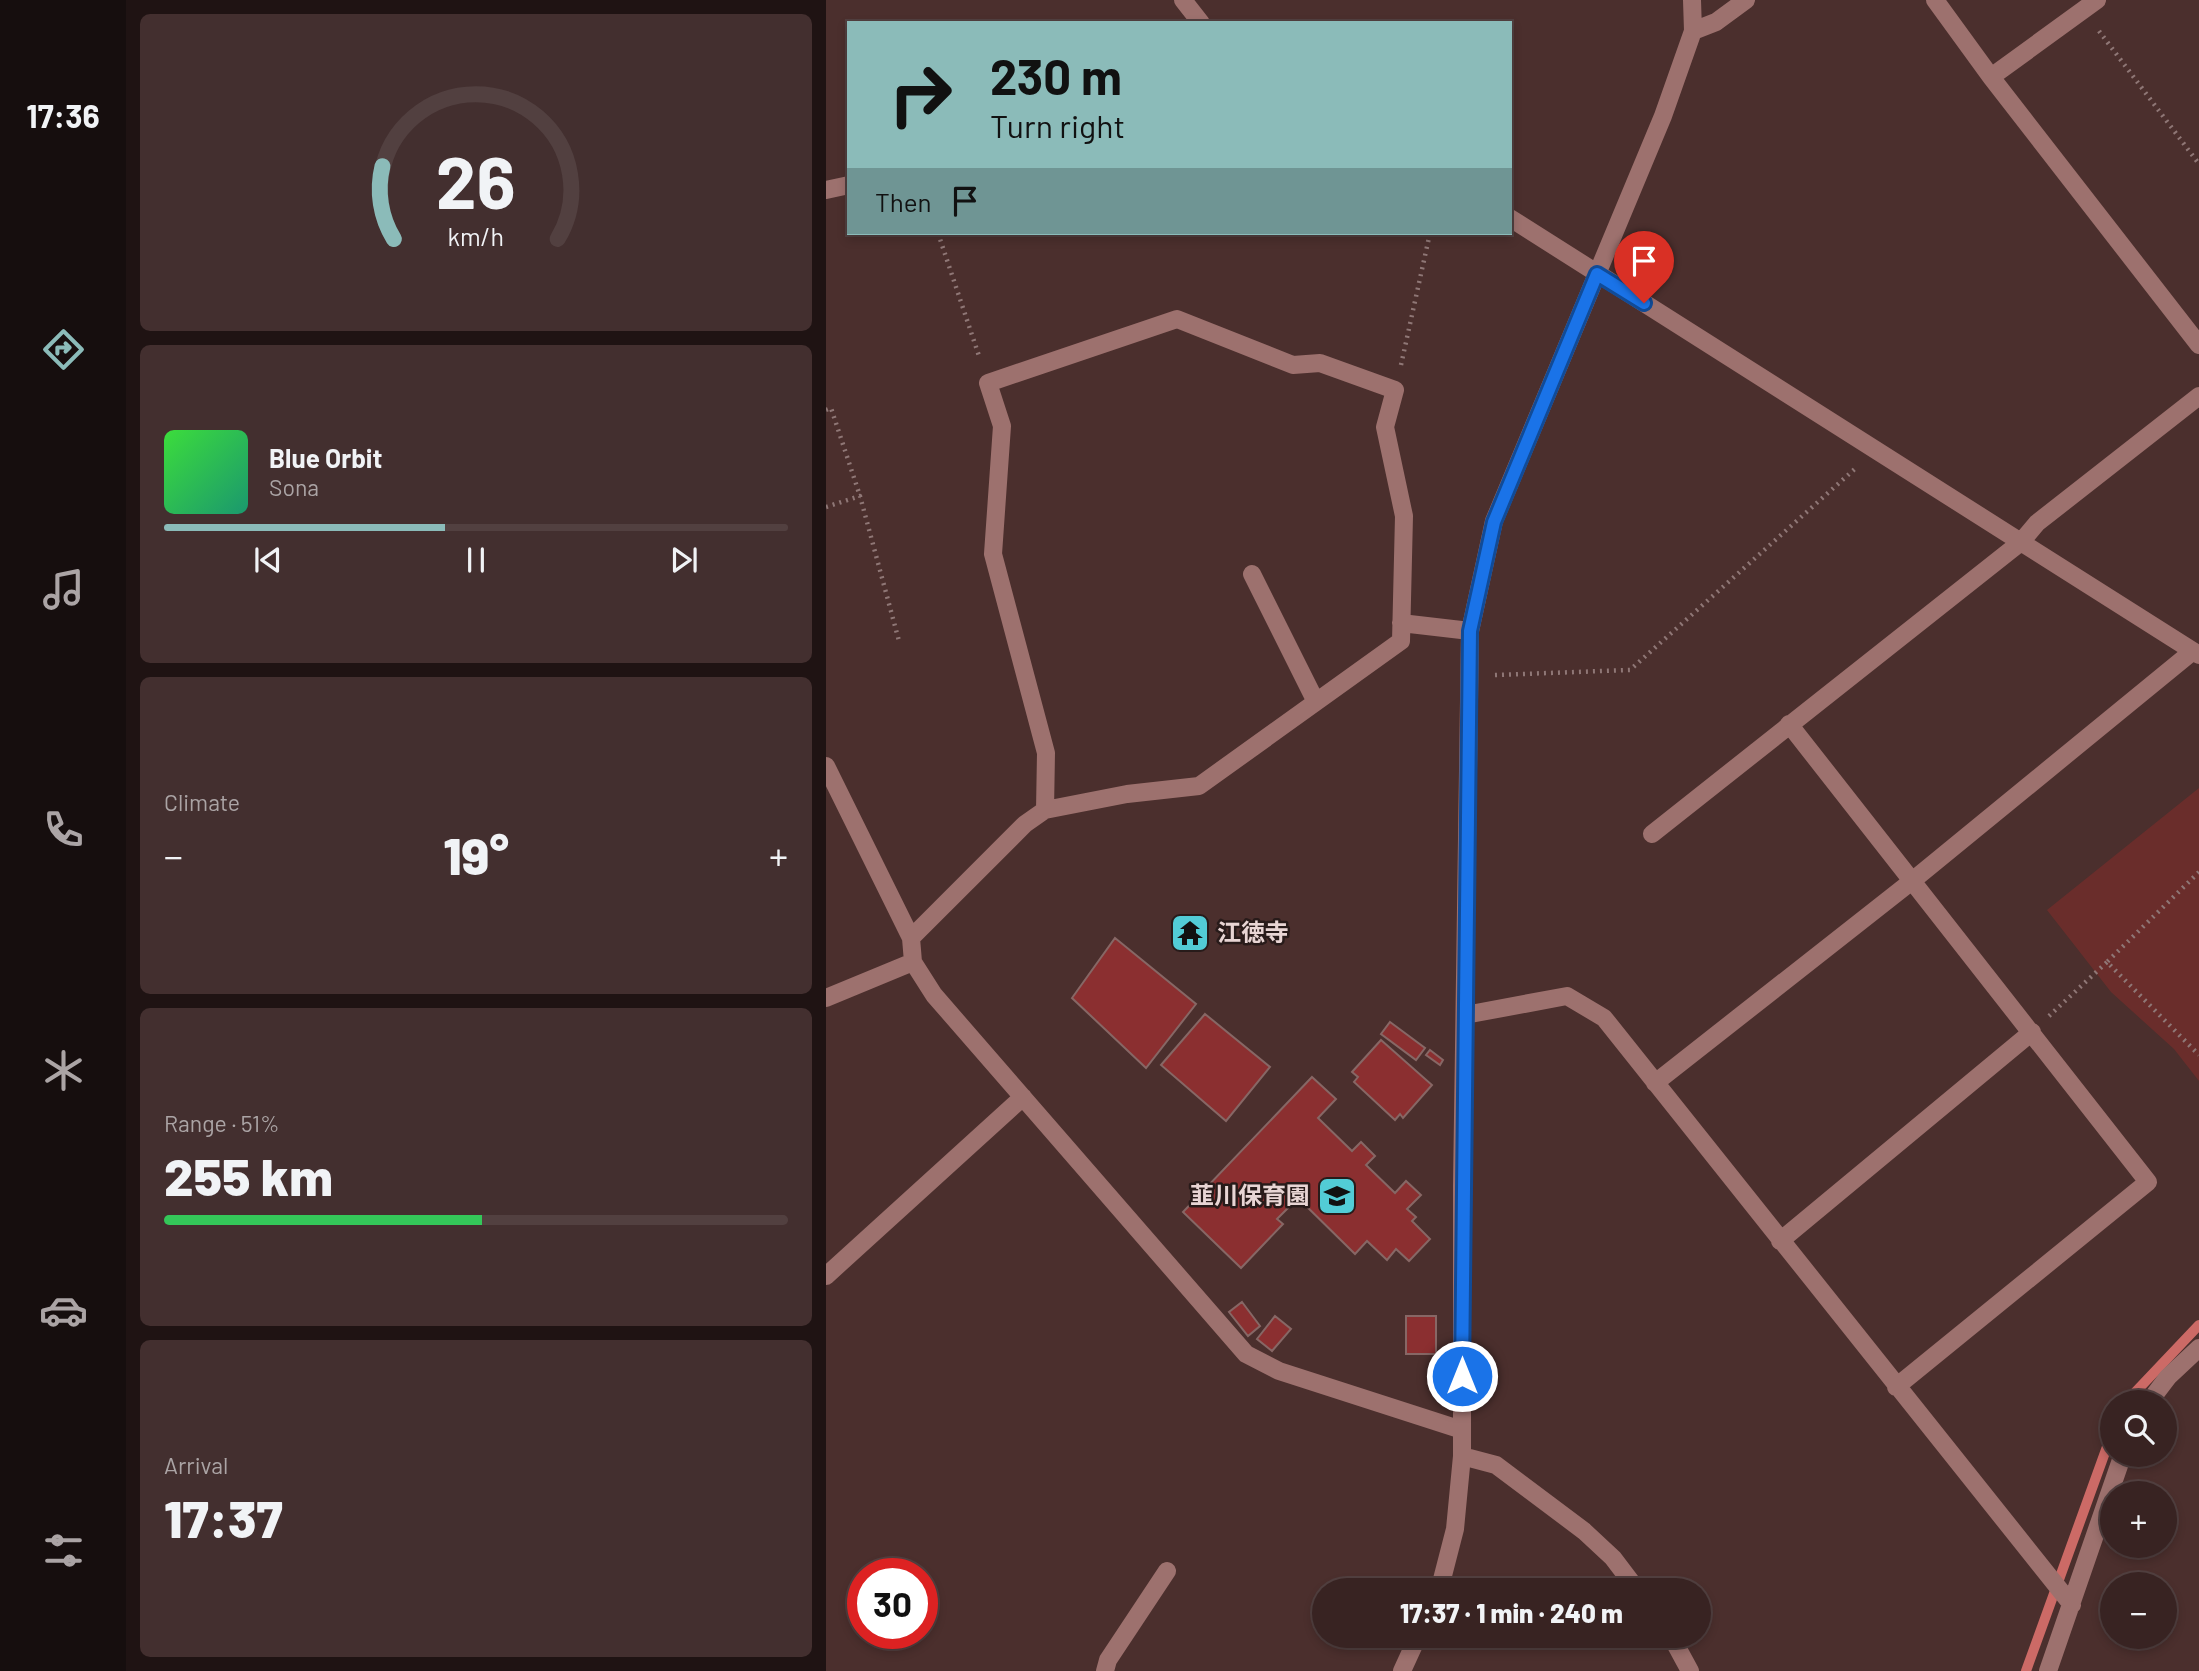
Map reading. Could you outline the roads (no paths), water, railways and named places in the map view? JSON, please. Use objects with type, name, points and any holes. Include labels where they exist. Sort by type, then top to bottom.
[{"type":"street","points":[[1184,0],[1200,21]]},
{"type":"street","points":[[1442,1578],[1455,1529],[1462,1456],[1470,631],[1494,522],[1663,116],[1693,31],[1692,0]]},
{"type":"street","points":[[1693,31],[1716,22],[1746,0]]},
{"type":"street","points":[[1935,0],[1991,77],[2199,345]]},
{"type":"street","points":[[1991,77],[2090,5]]},
{"type":"street","points":[[826,190],[847,185]]},
{"type":"street","points":[[1512,219],[2196,653],[1655,1083]]},
{"type":"street","points":[[911,938],[1025,824],[1045,810],[1127,794],[1199,786],[1401,641],[1404,516],[1385,427],[1395,390],[1320,363],[1293,365],[1177,319],[988,383],[1002,426],[993,554],[1046,752],[1045,810]]},
{"type":"street","points":[[1652,834],[2021,542],[2037,523],[2199,396]]},
{"type":"street","points":[[1252,574],[1316,702]]},
{"type":"street","points":[[1401,623],[1470,631]]},
{"type":"street","points":[[1789,724],[2148,1182],[1896,1387]]},
{"type":"street","points":[[826,766],[911,938],[913,962],[934,995],[1246,1354],[1279,1371],[1462,1430]]},
{"type":"street","points":[[826,998],[913,962]]},
{"type":"street","points":[[1465,1015],[1567,996],[1604,1018],[2072,1605]]},
{"type":"street","points":[[1780,1241],[2032,1032]]},
{"type":"street","points":[[826,1276],[1023,1097]]},
{"type":"street","points":[[2158,1390],[2199,1348]]},
{"type":"street","points":[[1462,1456],[1496,1465],[1584,1531],[1613,1558],[1628,1578]]},
{"type":"street","points":[[2048,1671],[2119,1467]]},
{"type":"street","points":[[1105,1671],[1108,1660],[1167,1571]]},
{"type":"street","points":[[1402,1671],[1413,1648]]},
{"type":"street","points":[[1678,1648],[1690,1671]]},
{"type":"waterway","points":[[2137,1390],[2199,1325]]},
{"type":"waterway","points":[[2026,1671],[2100,1466]]},
{"type":"place","name":"江徳寺","points":[[1190,933]]},
{"type":"place","name":"韮川保育園","points":[[1337,1196]]}]
